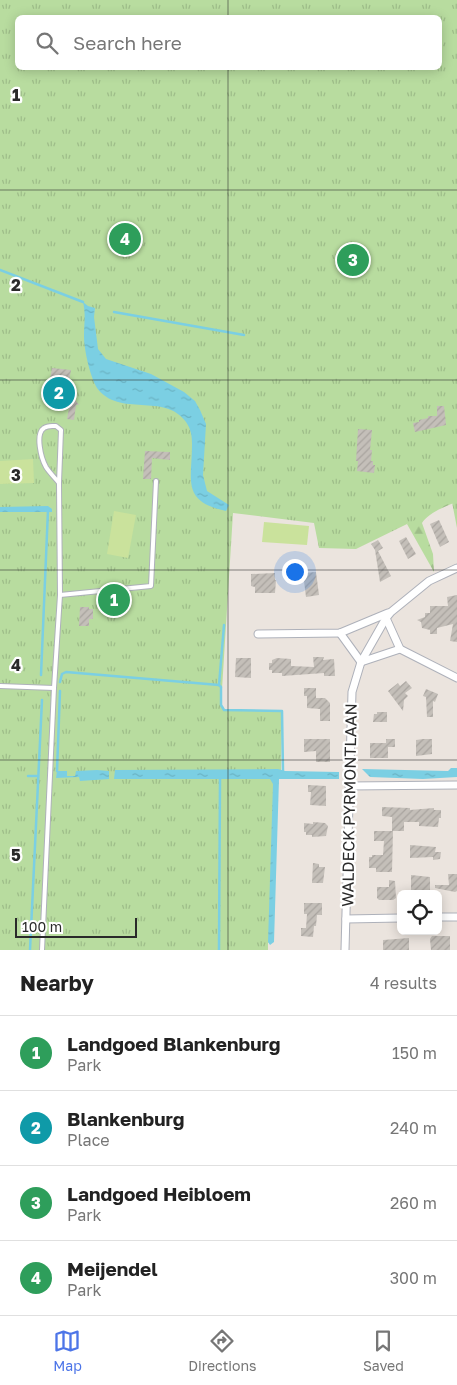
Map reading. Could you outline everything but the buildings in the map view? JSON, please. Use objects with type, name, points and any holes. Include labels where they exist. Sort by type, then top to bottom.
[{"type":"street","points":[[258,634],[340,632],[391,612],[429,581],[457,568]]},
{"type":"street","name":"WALDECK PYRMONTLAAN","points":[[345,950],[352,692],[361,662],[391,612]]},
{"type":"street","points":[[386,618],[400,649],[457,678]]},
{"type":"street","points":[[340,632],[361,662],[400,649]]},
{"type":"street","points":[[350,786],[457,785]]},
{"type":"street","points":[[442,917],[457,917]]},
{"type":"street","points":[[346,919],[397,918]]},
{"type":"lane","points":[[42,950],[60,595],[59,483],[61,430],[56,426],[48,426],[42,429],[40,436],[42,454],[46,466],[59,483]]},
{"type":"lane","points":[[60,595],[151,586],[156,481]]},
{"type":"lane","points":[[0,686],[54,688]]},
{"type":"green space","points":[[0,0],[457,0],[457,528],[452,502],[356,549],[319,548],[314,523],[233,513],[221,705],[224,710],[282,711],[281,771],[276,784],[272,941],[268,943],[268,950],[0,950]]},
{"type":"green space","points":[[33,459],[34,483],[0,484],[0,461]]},
{"type":"green space","points":[[437,501],[457,502],[433,513],[422,523],[433,554],[434,572],[407,524]]},
{"type":"green space","points":[[114,511],[136,515],[128,558],[107,554]]},
{"type":"green space","points":[[264,522],[309,526],[307,545],[262,542]]},
{"type":"water","points":[[83,302],[95,308],[94,317],[98,349],[106,359],[151,374],[184,392],[195,401],[206,424],[203,475],[207,491],[229,505],[226,511],[202,502],[195,495],[191,479],[191,433],[186,422],[177,413],[166,408],[117,402],[106,397],[97,388],[90,370],[85,348]]},
{"type":"water","points":[[48,506],[52,509],[52,512],[0,512],[0,507]]},
{"type":"water","points":[[451,768],[457,768],[457,777],[423,779],[370,777],[362,769],[448,771]]},
{"type":"water","points":[[278,769],[285,771],[339,772],[339,779],[279,779],[274,942],[270,945],[268,942],[273,784],[270,779],[114,779],[115,770]]},
{"type":"water","points":[[57,771],[67,771],[67,776],[75,776],[76,771],[109,771],[109,779],[80,781],[79,777],[56,778]]},
{"type":"waterway","points":[[0,270],[83,302]]},
{"type":"waterway","points":[[114,312],[244,335]]},
{"type":"waterway","points":[[41,675],[48,510]]},
{"type":"waterway","points":[[219,685],[224,625]]},
{"type":"waterway","points":[[60,682],[62,674],[66,672],[219,685],[221,687],[221,705],[224,710],[282,711],[283,771]]},
{"type":"waterway","points":[[57,771],[60,691]]},
{"type":"waterway","points":[[30,950],[42,700]]},
{"type":"waterway","points":[[28,776],[38,776]]},
{"type":"waterway","points":[[219,950],[220,779]]},
{"type":"place","name":"Meijendel","points":[[125,239]]},
{"type":"place","name":"Landgoed Heibloem","points":[[353,260]]},
{"type":"place","name":"Blankenburg","points":[[59,393]]},
{"type":"place","name":"Landgoed Blankenburg","points":[[114,600]]}]
